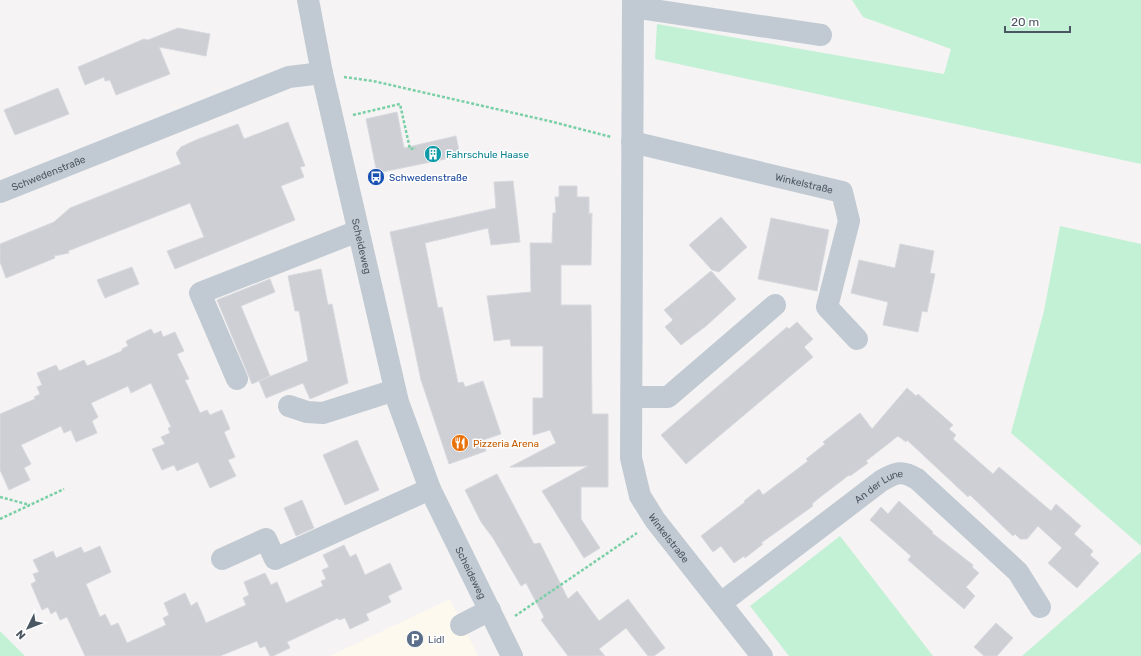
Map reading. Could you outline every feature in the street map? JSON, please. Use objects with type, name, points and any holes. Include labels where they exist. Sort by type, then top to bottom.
[{"type":"street","name":"Scheideweg","points":[[308,0],[322,73],[395,390],[430,489],[512,656]]},
{"type":"street","points":[[633,10],[821,35]]},
{"type":"street","name":"Winkelstraße","points":[[633,10],[633,397],[631,458],[640,496],[655,520],[762,656]]},
{"type":"street","name":"Schwedenstraße","points":[[0,192],[289,77],[322,73]]},
{"type":"street","name":"Winkelstraße","points":[[632,136],[842,192],[850,221],[827,307],[856,339]]},
{"type":"street","points":[[237,379],[200,293],[358,231]]},
{"type":"street","points":[[633,397],[668,397],[776,305]]},
{"type":"street","points":[[289,406],[307,412],[323,413],[395,390]]},
{"type":"street","name":"An der Lune","points":[[720,603],[881,481],[894,474],[906,473],[917,479],[1018,572],[1040,607]]},
{"type":"street","points":[[222,558],[266,539],[275,559],[430,489]]},
{"type":"street","points":[[461,625],[494,619]]},
{"type":"path","points":[[322,73],[380,83],[549,121],[632,136]]},
{"type":"path","points":[[333,120],[400,104],[410,149],[416,148]]},
{"type":"path","points":[[0,519],[64,489]]},
{"type":"path","points":[[0,497],[31,505]]},
{"type":"path","points":[[494,619],[655,520]]},
{"type":"shaded area","points":[[450,599],[478,656],[330,656]]},
{"type":"green space","points":[[852,0],[1141,0],[1141,164],[655,59],[657,24],[944,74],[951,49],[863,17]]},
{"type":"green space","points":[[1060,226],[1141,244],[1141,546],[1011,433],[1044,311]]},
{"type":"green space","points":[[840,536],[933,656],[789,656],[750,606]]},
{"type":"green space","points":[[1141,552],[1141,656],[1022,656]]},
{"type":"green space","points":[[0,631],[25,656],[0,656]]},
{"type":"building","points":[[178,28],[210,34],[206,56],[159,47],[170,74],[116,95],[110,80],[105,81],[104,77],[85,85],[78,67],[144,39],[148,40]]},
{"type":"building","points":[[58,88],[69,114],[15,135],[4,110]]},
{"type":"building","points":[[397,112],[404,148],[456,136],[460,156],[377,173],[366,119]]},
{"type":"building","points":[[288,122],[305,166],[300,167],[304,177],[281,186],[295,220],[175,269],[167,251],[204,237],[190,203],[68,251],[69,253],[54,256],[55,258],[6,278],[0,262],[0,244],[54,222],[70,208],[181,164],[176,153],[181,147],[196,140],[238,124],[244,139]]},
{"type":"building","points":[[513,181],[520,242],[491,245],[488,228],[425,243],[438,308],[442,307],[458,383],[463,382],[465,387],[483,381],[501,434],[483,440],[486,451],[449,464],[421,380],[390,232],[496,208],[494,182]]},
{"type":"building","points":[[559,186],[577,186],[577,197],[589,197],[589,214],[592,213],[591,265],[561,265],[561,305],[591,305],[592,414],[608,414],[608,487],[581,487],[581,519],[600,548],[584,558],[542,491],[588,466],[510,467],[556,443],[550,430],[533,435],[533,398],[543,398],[543,346],[511,346],[510,339],[494,341],[487,296],[531,292],[530,243],[552,243],[553,213],[556,213],[555,197],[559,197]]},
{"type":"building","points":[[721,217],[747,247],[719,272],[712,270],[689,245]]},
{"type":"building","points":[[771,218],[829,230],[817,291],[758,279]]},
{"type":"building","points":[[900,244],[934,251],[930,273],[935,274],[927,312],[922,311],[918,332],[883,325],[888,302],[851,293],[859,260],[895,268]]},
{"type":"building","points":[[132,267],[139,284],[105,298],[97,280]]},
{"type":"building","points":[[321,269],[328,305],[332,304],[348,383],[310,399],[303,383],[266,398],[259,381],[308,361],[299,311],[295,311],[288,276]]},
{"type":"building","points":[[711,271],[736,299],[706,326],[681,345],[665,327],[673,320],[664,310]]},
{"type":"building","points":[[270,279],[275,292],[241,306],[270,376],[252,384],[217,300]]},
{"type":"building","points":[[797,322],[813,339],[804,347],[813,357],[686,464],[661,435],[787,327],[789,329]]},
{"type":"building","points":[[151,329],[154,334],[161,331],[163,337],[175,332],[184,351],[177,354],[189,379],[185,380],[200,413],[207,410],[210,415],[222,410],[230,429],[224,432],[235,457],[228,460],[236,476],[210,488],[198,462],[177,471],[174,465],[162,470],[152,449],[165,444],[161,437],[170,433],[168,428],[171,427],[151,383],[131,393],[128,386],[91,403],[98,417],[92,421],[97,433],[76,442],[71,430],[64,433],[61,426],[21,445],[31,464],[24,468],[30,480],[9,490],[0,470],[0,414],[35,399],[34,397],[40,394],[37,387],[42,385],[37,373],[56,365],[59,371],[84,360],[87,366],[122,351],[122,349],[128,346],[126,341]]},
{"type":"building","points":[[907,388],[916,396],[918,394],[953,425],[949,429],[956,435],[953,439],[993,474],[999,467],[1051,511],[1056,504],[1081,526],[1074,534],[1093,551],[1090,555],[1099,563],[1077,588],[1048,563],[1062,548],[1038,526],[1027,539],[1020,539],[1015,534],[1013,536],[970,495],[968,497],[907,440],[906,442],[898,436],[866,461],[868,463],[850,476],[849,475],[819,498],[812,504],[813,506],[761,543],[763,544],[745,558],[744,556],[734,563],[721,546],[713,552],[701,536],[745,502],[744,501],[759,489],[763,495],[808,461],[806,459],[825,444],[823,442],[860,413],[872,429]]},
{"type":"building","points":[[357,440],[379,490],[345,505],[323,455]]},
{"type":"building","points":[[497,474],[534,544],[540,543],[568,599],[577,591],[599,621],[628,599],[665,648],[654,656],[648,656],[626,628],[599,649],[605,656],[568,656],[541,620],[544,617],[526,583],[521,586],[493,538],[481,522],[465,490]]},
{"type":"building","points":[[302,500],[314,528],[296,536],[284,508]]},
{"type":"building","points":[[899,501],[933,532],[932,533],[973,565],[972,567],[979,573],[966,587],[975,596],[964,609],[908,560],[911,556],[870,520],[881,507],[888,514]]},
{"type":"building","points":[[344,545],[350,557],[356,554],[365,575],[390,563],[402,589],[388,596],[391,602],[366,614],[369,620],[350,629],[345,618],[339,620],[338,618],[287,642],[290,648],[273,656],[270,656],[265,646],[260,648],[257,641],[220,656],[85,656],[67,617],[60,620],[56,611],[51,614],[48,607],[42,610],[31,584],[36,581],[33,574],[39,572],[33,560],[53,551],[56,558],[81,547],[84,553],[100,546],[111,572],[86,584],[100,617],[105,614],[111,626],[118,623],[127,643],[166,625],[163,618],[169,615],[164,603],[185,593],[191,606],[197,602],[206,623],[246,605],[243,598],[249,595],[244,582],[265,573],[271,585],[277,582],[286,603],[323,586],[321,581],[326,579],[322,570],[329,567],[323,555]]},
{"type":"building","points":[[996,623],[1013,638],[997,656],[984,656],[974,647]]},
{"type":"place","name":"Fahrschule Haase","points":[[433,154]]},
{"type":"place","name":"Schwedenstraße","points":[[376,177]]},
{"type":"place","name":"Pizzeria Arena","points":[[460,443]]},
{"type":"place","name":"Lidl","points":[[415,639]]}]
